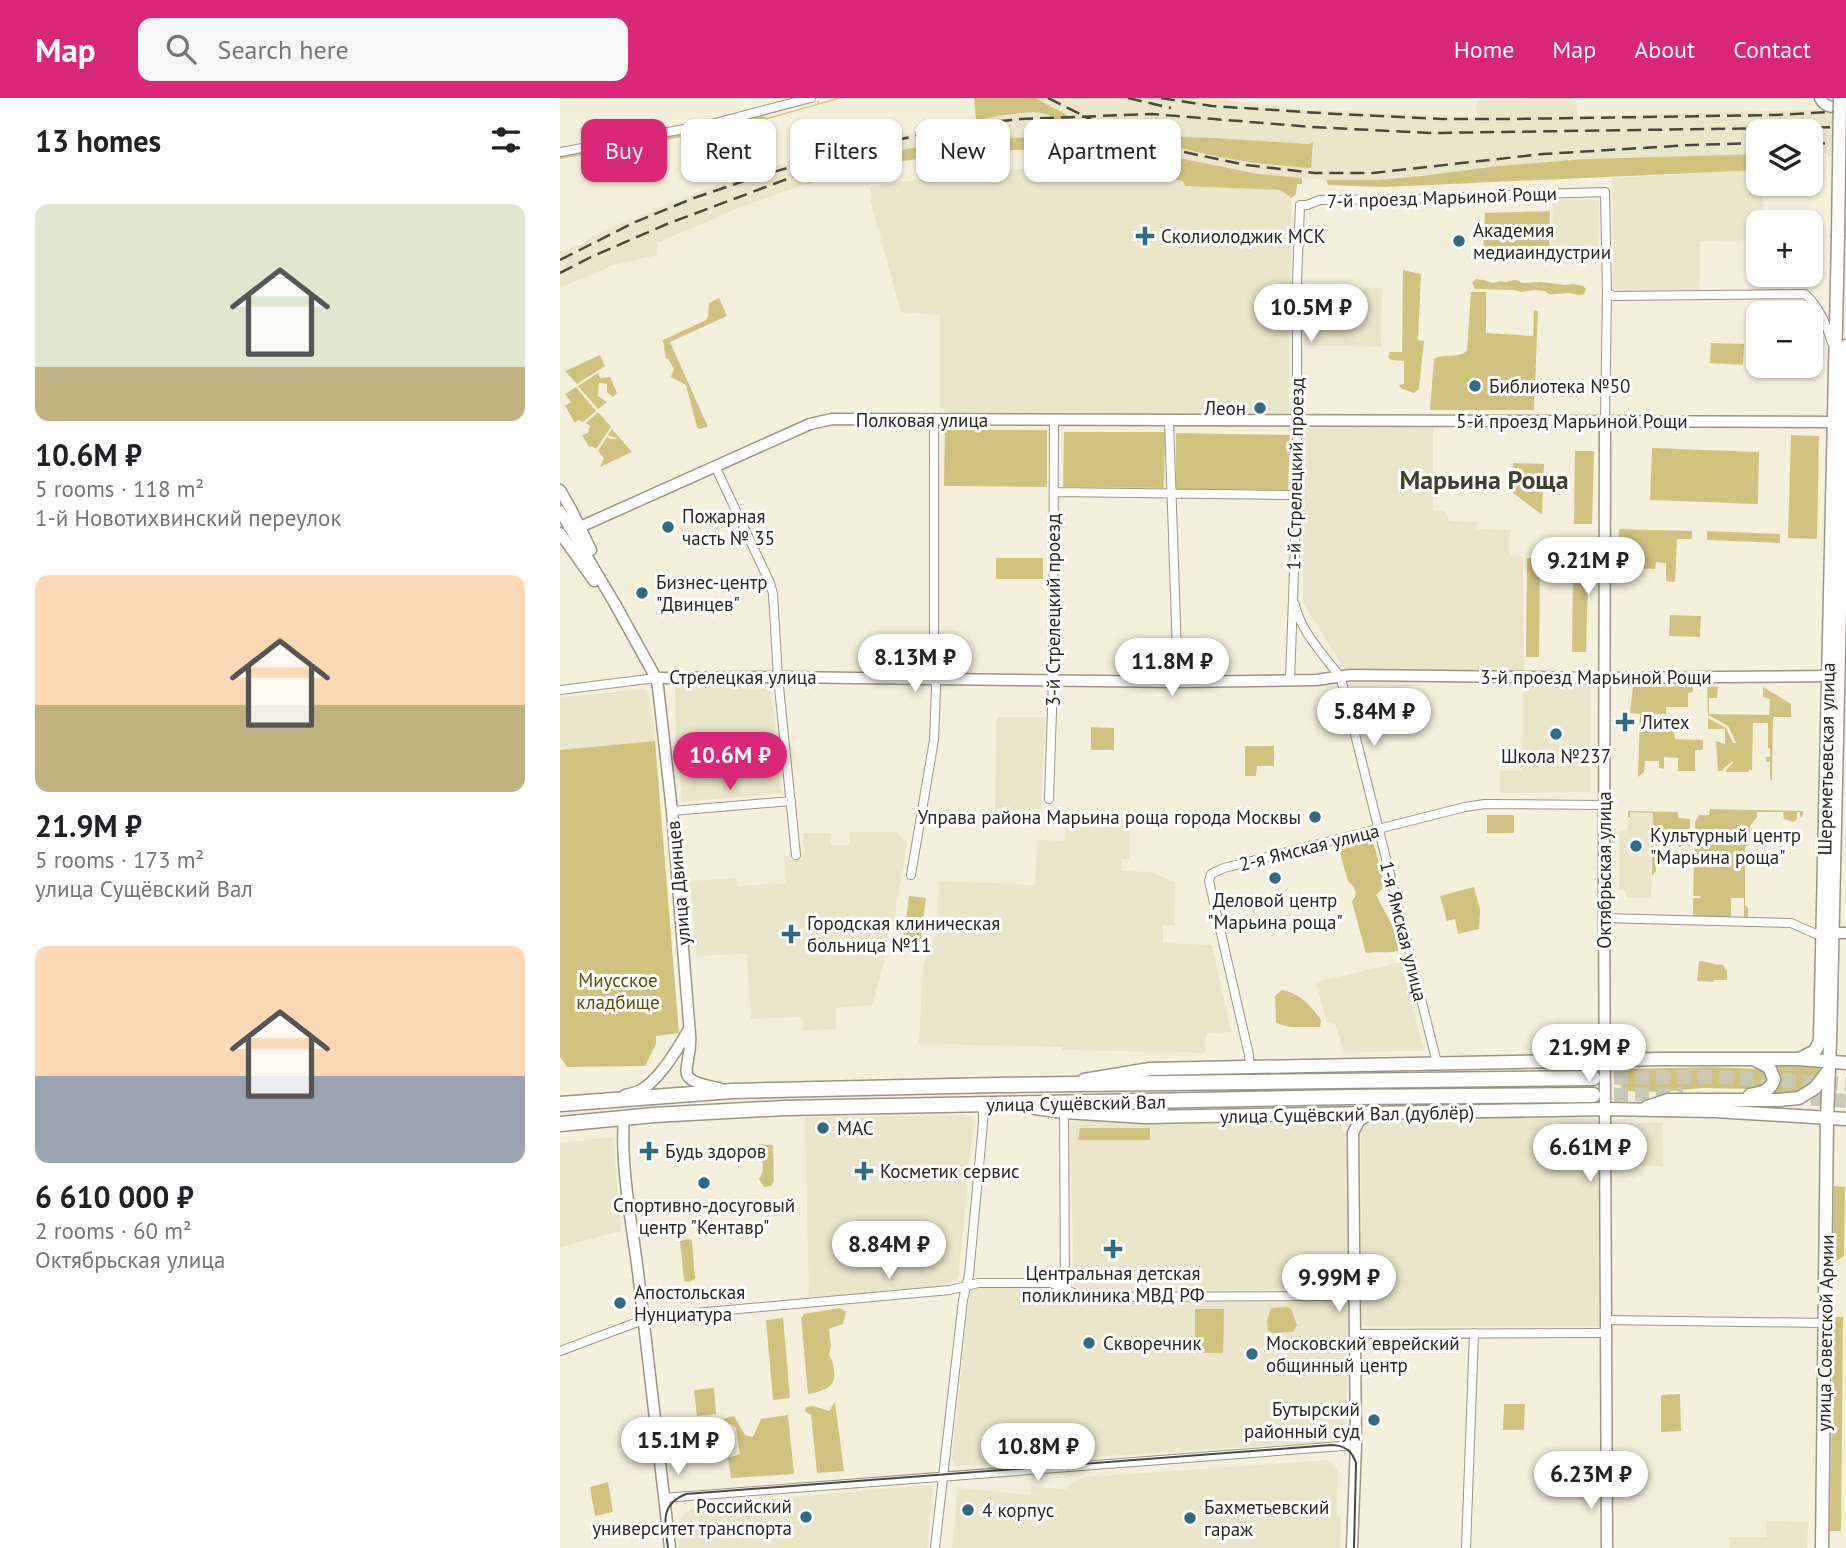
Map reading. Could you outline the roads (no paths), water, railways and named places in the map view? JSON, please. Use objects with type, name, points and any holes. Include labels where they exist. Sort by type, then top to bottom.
[{"type":"main road","name":"Шереметьевская улица","points":[[1829,1091],[1834,933],[1841,422],[1838,237],[1840,98]]},
{"type":"main road","name":"Шереметьевская улица","points":[[1840,349],[1846,393],[1841,422]]},
{"type":"main road","name":"Шереметьевская улица","points":[[1799,1059],[1815,1051],[1821,1041],[1834,933]]},
{"type":"main road","points":[[1731,1100],[1763,1092],[1770,1088],[1774,1079],[1769,1067],[1763,1062],[1740,1058]]},
{"type":"main road","points":[[1055,1085],[1150,1069],[1605,1059],[1799,1059],[1829,1066],[1846,1063]]},
{"type":"main road","points":[[1636,1110],[1668,1100],[1799,1098],[1815,1088],[1829,1066]]},
{"type":"main road","name":"улица Сущёвский Вал","points":[[560,1104],[732,1091],[1593,1078]]},
{"type":"main road","name":"улица Советской Армии","points":[[1822,1548],[1829,1091]]},
{"type":"main road","name":"улица Сущёвский Вал","points":[[560,1124],[661,1114],[784,1108],[1593,1095]]},
{"type":"main road","name":"улица Сущёвский Вал (дублёр)","points":[[1017,1105],[1064,1112],[1145,1117],[1636,1110],[1715,1111],[1846,1119]]},
{"type":"street","points":[[560,152],[712,124],[811,98]]},
{"type":"street","points":[[1820,98],[1823,104],[1829,107],[1846,107]]},
{"type":"street","name":"7-й проезд Марьиной Рощи","points":[[1299,224],[1300,205],[1320,200],[1442,199],[1605,192]]},
{"type":"street","name":"Октябрьская улица","points":[[1605,192],[1606,1548]]},
{"type":"street","name":"1-й Стрелецкий проезд","points":[[1290,680],[1297,495],[1299,224]]},
{"type":"street","points":[[1607,293],[1614,296],[1805,294],[1815,304],[1840,349]]},
{"type":"street","points":[[911,875],[934,740],[934,419]]},
{"type":"street","points":[[1169,420],[1178,682]]},
{"type":"street","name":"Полковая улица","points":[[570,529],[822,421],[1297,421]]},
{"type":"street","name":"3-й Стрелецкий проезд","points":[[1049,799],[1053,680],[1054,421]]},
{"type":"street","name":"5-й проезд Марьиной Рощи","points":[[1297,421],[1841,422]]},
{"type":"street","points":[[715,466],[773,593],[778,677],[796,855]]},
{"type":"street","points":[[560,490],[570,529],[610,588],[615,604]]},
{"type":"street","points":[[1054,492],[1297,495]]},
{"type":"street","points":[[560,511],[599,588],[615,604]]},
{"type":"street","name":"1-й Стрелецкий проезд","points":[[1294,599],[1304,628],[1340,677]]},
{"type":"street","name":"улица Двинцев","points":[[615,604],[656,678],[659,694],[672,811],[691,1045],[686,1074],[703,1086],[732,1091]]},
{"type":"street","name":"3-й проезд Марьиной Рощи","points":[[1053,680],[1316,680],[1363,675],[1604,678],[1837,676]]},
{"type":"street","name":"1-я Ямская улица","points":[[1340,677],[1437,1063]]},
{"type":"street","name":"Стрелецкая улица","points":[[560,690],[656,678],[1053,680]]},
{"type":"street","points":[[672,811],[791,801]]},
{"type":"street","name":"2-я Ямская улица","points":[[1250,1067],[1209,877],[1217,870],[1469,806],[1604,805]]},
{"type":"street","points":[[1604,918],[1791,923],[1816,934],[1834,933]]},
{"type":"street","points":[[611,1100],[649,1084],[680,1045],[689,1028]]},
{"type":"street","points":[[935,1548],[970,1262],[983,1105]]},
{"type":"street","points":[[1064,1112],[1065,1288]]},
{"type":"street","points":[[1334,1114],[1347,1121],[1353,1133],[1356,1445],[1352,1548]]},
{"type":"street","points":[[1353,1133],[1359,1121],[1370,1114]]},
{"type":"street","points":[[624,1118],[623,1147],[670,1548]]},
{"type":"street","points":[[560,1351],[657,1316],[965,1287],[978,1283],[1051,1283],[1087,1297],[1355,1296]]},
{"type":"street","points":[[1606,1320],[1825,1323]]},
{"type":"street","points":[[1466,1548],[1474,1333]]},
{"type":"street","points":[[1355,1334],[1606,1333]]},
{"type":"street","points":[[664,1498],[1356,1445]]},
{"type":"tunnel","points":[[1593,1078],[1715,1077],[1846,1084]]},
{"type":"tunnel","points":[[1593,1095],[1683,1094]]},
{"type":"tunnel","points":[[1790,1097],[1846,1101]]},
{"type":"tram line","points":[[668,1548],[666,1516],[671,1504],[686,1494],[1331,1445],[1347,1449],[1356,1463],[1354,1548]]},
{"type":"railway","points":[[1048,98],[1108,128],[1179,151],[1246,165],[1315,173],[1373,173],[1543,154],[1746,143]]},
{"type":"railway","points":[[1128,98],[1171,108]]},
{"type":"railway","points":[[1161,98],[1212,106],[1442,119],[1776,115],[1846,111]]},
{"type":"railway","points":[[560,260],[633,223],[753,178],[856,148],[981,123],[1152,114],[1430,133],[1846,127]]},
{"type":"railway","points":[[1823,143],[1846,144]]},
{"type":"railway","points":[[560,273],[667,224],[790,178]]},
{"type":"place","name":"Сколиолоджик МСК","points":[[1145,236]]},
{"type":"place","name":"Академия медиаиндустрии","points":[[1459,241]]},
{"type":"place","name":"Библиотека №50","points":[[1475,386]]},
{"type":"place","name":"Леон","points":[[1260,408]]},
{"type":"place","name":"Пожарная часть № 35","points":[[668,527]]},
{"type":"place","name":"Бизнес-центр \"Двинцев\"","points":[[642,593]]},
{"type":"place","name":"Литех","points":[[1625,722]]},
{"type":"place","name":"Школа №237","points":[[1556,734]]},
{"type":"place","name":"Управа района Марьина роща города Москвы","points":[[1315,817]]},
{"type":"place","name":"Культурный центр \"Марьина роща\"","points":[[1636,846]]},
{"type":"place","name":"Деловой центр \"Марьина роща\"","points":[[1275,878]]},
{"type":"place","name":"Городская клиническая больница №11","points":[[791,934]]},
{"type":"place","name":"MAC","points":[[823,1128]]},
{"type":"place","name":"Будь здоров","points":[[649,1151]]},
{"type":"place","name":"Косметик сервис","points":[[864,1171]]},
{"type":"place","name":"Спортивно-досуговый центр \"Кентавр\"","points":[[704,1183]]},
{"type":"place","name":"Центральная детская поликлиника МВД РФ","points":[[1113,1249]]},
{"type":"place","name":"Апостольская Нунциатура","points":[[620,1303]]},
{"type":"place","name":"Скворечник","points":[[1089,1343]]},
{"type":"place","name":"Московский еврейский общинный центр","points":[[1252,1354]]},
{"type":"place","name":"Бутырский районный суд","points":[[1374,1420]]},
{"type":"place","name":"4 корпус","points":[[968,1510]]},
{"type":"place","name":"Российский университет транспорта","points":[[806,1517]]},
{"type":"place","name":"Бахметьевский гараж","points":[[1190,1518]]},
{"type":"district","name":"Марьина Роща","points":[[1484,480]]},
{"type":"park label","name":"Миусское кладбище","points":[[618,991]]}]
